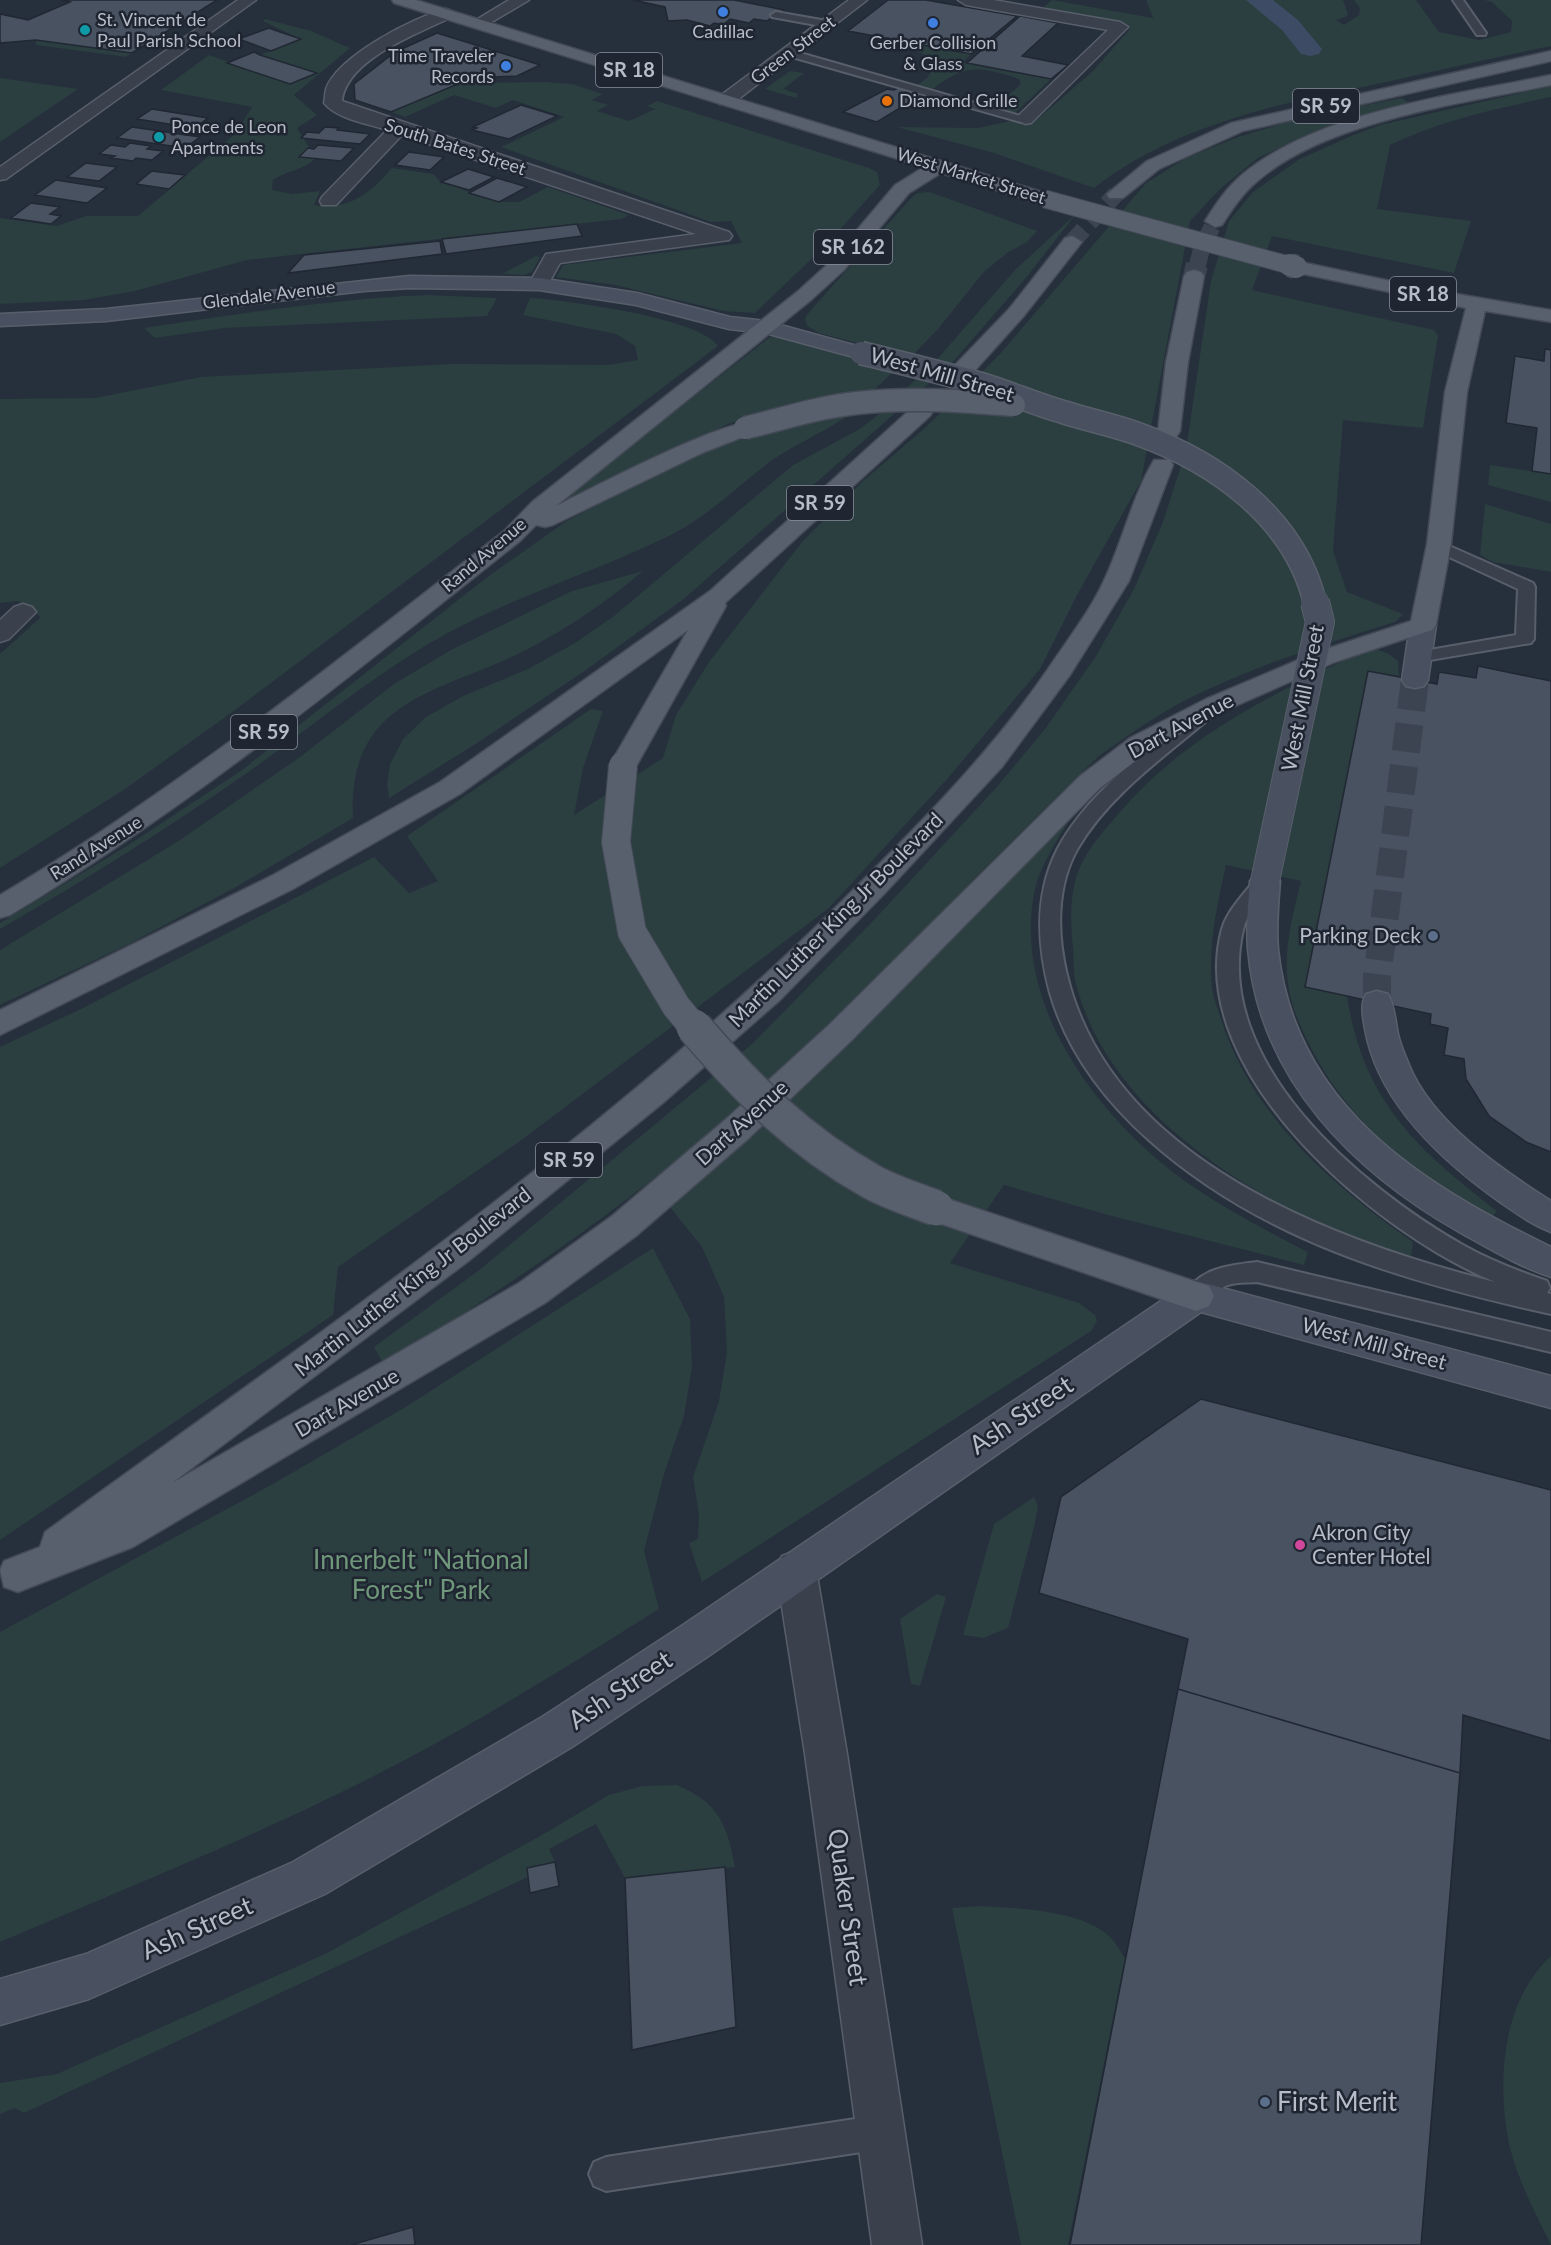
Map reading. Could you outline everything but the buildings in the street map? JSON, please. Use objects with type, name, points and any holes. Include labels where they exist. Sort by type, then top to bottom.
[{"type":"main road","name":"West Market Street","points":[[400,0],[1133,225],[1296,267],[1478,304],[1551,316]]},
{"type":"main road","name":"SR 59","points":[[1116,194],[1153,165],[1237,128],[1551,56]]},
{"type":"main road","name":"SR 59","points":[[1215,221],[1227,201],[1252,176],[1281,157],[1313,141],[1384,117],[1551,80]]},
{"type":"main road","name":"Rand Avenue","points":[[0,908],[221,765],[512,536],[540,507],[804,296],[837,266],[902,189],[938,167]]},
{"type":"main road","points":[[962,371],[1016,313],[1072,242]]},
{"type":"main road","points":[[1169,431],[1177,362],[1194,276]]},
{"type":"main road","points":[[1423,625],[1438,546],[1465,338],[1478,304]]},
{"type":"main road","points":[[512,536],[694,448],[745,428],[822,410],[907,399],[967,401],[1062,412]]},
{"type":"main road","name":"SR 59","points":[[0,1024],[283,882],[450,788],[719,596],[922,411]]},
{"type":"main road","name":"Martin Luther King Jr Boulevard","points":[[9,1580],[454,1253],[652,1093],[769,992],[891,869],[992,761],[1057,675],[1117,581],[1162,465]]},
{"type":"main road","points":[[719,596],[623,766],[616,842],[632,932],[676,1006],[733,1073],[801,1137],[874,1183],[936,1208],[1196,1296]]},
{"type":"main road","name":"Dart Avenue","points":[[9,1580],[119,1534],[421,1360],[532,1293],[624,1226],[737,1129],[841,1032],[1090,782],[1140,744],[1215,705],[1326,657],[1423,625]]},
{"type":"street","points":[[0,176],[248,0]]},
{"type":"street","points":[[479,23],[521,0]]},
{"type":"street","name":"Green Street","points":[[726,100],[859,0]]},
{"type":"street","points":[[968,0],[1120,27],[1025,118]]},
{"type":"street","name":"South Bates Street","points":[[446,14],[369,55],[339,80],[332,94],[333,103],[342,110],[722,236],[553,258],[539,284]]},
{"type":"street","points":[[329,201],[399,128]]},
{"type":"street","name":"Glendale Avenue","points":[[0,320],[106,315],[364,285],[475,282],[539,284],[587,290],[729,323],[766,327]]},
{"type":"street","name":"West Mill Street","points":[[766,327],[996,388],[1062,412],[1148,438],[1210,468],[1237,488],[1292,544],[1306,569],[1316,595],[1320,622],[1265,881],[1262,926],[1271,997],[1289,1050],[1311,1090],[1343,1126],[1392,1172],[1435,1203],[1551,1263]]},
{"type":"street","points":[[0,634],[23,612]]},
{"type":"street","points":[[1416,669],[1423,625]]},
{"type":"street","points":[[1377,1002],[1383,1040],[1401,1079],[1425,1116],[1469,1162],[1509,1192],[1551,1218]]},
{"type":"street","name":"West Mill Street","points":[[1196,1296],[1551,1392]]},
{"type":"street","name":"Ash Street","points":[[0,2002],[89,1976],[309,1878],[557,1732],[1196,1296]]},
{"type":"street","name":"Quaker Street","points":[[796,1569],[897,2245]]},
{"type":"lane","points":[[1458,0],[1481,33]]},
{"type":"lane","points":[[776,15],[827,24]]},
{"type":"lane","points":[[789,53],[1025,118]]},
{"type":"lane","points":[[1416,669],[1525,639],[1527,587],[1438,546]]},
{"type":"lane","points":[[1215,705],[1125,781],[1069,848],[1058,871],[1051,894],[1049,931],[1063,1004],[1079,1040],[1108,1088],[1170,1149],[1237,1196],[1304,1231],[1381,1261],[1551,1304]]},
{"type":"lane","points":[[1265,881],[1233,928],[1227,969],[1234,1016],[1255,1062],[1291,1116],[1331,1160],[1374,1198],[1444,1246],[1502,1275],[1551,1293]]},
{"type":"lane","points":[[1196,1296],[1222,1276],[1257,1272],[1551,1342]]},
{"type":"lane","points":[[606,2174],[881,2132]]},
{"type":"green space","points":[[1052,0],[1153,18],[1146,0],[1343,0],[1348,14],[1336,20],[1344,25],[1359,15],[1360,8],[1354,0],[1416,0],[1439,32],[1479,40],[1511,32],[1512,21],[1492,2],[1484,0],[1551,0],[1551,46],[1313,97],[1236,118],[1162,146],[1127,165],[1094,188],[994,153],[897,127],[978,128],[1015,120],[1034,122],[1092,72],[1130,29],[1123,23],[1046,9],[1044,7]]},
{"type":"green space","points":[[265,19],[311,31],[350,48],[294,95],[317,115],[297,128],[316,158],[306,166],[273,180],[272,190],[292,194],[320,191],[314,205],[338,205],[367,192],[392,168],[433,174],[441,182],[499,202],[519,202],[548,187],[629,215],[621,219],[247,260],[135,291],[84,300],[0,304],[0,218],[57,226],[86,216],[138,216],[237,132],[252,107],[161,90],[209,55],[290,84],[316,73],[260,55],[300,39],[263,21]]},
{"type":"green space","points":[[36,40],[132,53],[126,57],[36,45]]},
{"type":"green space","points":[[902,41],[971,54],[963,62],[1051,79],[1015,113],[989,105],[1003,100],[1021,84],[1019,79],[994,72],[973,70],[954,75],[933,89],[917,85],[927,78],[936,64],[923,54],[901,45]]},
{"type":"green space","points":[[790,71],[804,73],[783,89],[798,94],[796,98],[765,89]]},
{"type":"green space","points":[[0,78],[78,89],[0,142]]},
{"type":"green space","points":[[459,83],[572,84],[603,94],[592,100],[608,105],[597,111],[629,121],[655,109],[647,106],[657,101],[869,168],[877,172],[880,185],[826,245],[755,313],[724,311],[615,285],[556,277],[563,265],[742,243],[731,221],[711,222],[501,147],[564,117],[513,100],[496,108],[454,95],[405,117],[391,112]]},
{"type":"green space","points":[[1551,86],[1551,97],[1450,122],[1390,145],[1377,209],[1471,221],[1454,273],[1272,236],[1252,290],[1434,330],[1438,336],[1423,428],[1343,420],[1333,551],[1347,592],[1403,614],[1395,622],[1269,664],[1183,701],[1099,756],[819,1033],[722,1122],[600,1220],[384,1365],[374,1347],[478,1271],[753,1043],[873,921],[995,789],[1045,729],[1096,656],[1134,589],[1163,522],[1186,450],[1211,281],[1229,221],[1253,192],[1298,160],[1380,125]]},
{"type":"green space","points":[[1402,98],[1411,105],[1343,121],[1303,136],[1258,158],[1220,189],[1190,221],[1141,481],[1077,595],[1040,669],[948,778],[829,908],[523,1139],[338,1267],[333,1315],[0,1540],[0,1047],[81,1009],[374,857],[409,893],[438,881],[407,836],[591,709],[603,711],[583,768],[574,815],[663,758],[676,715],[709,662],[802,542],[864,480],[926,427],[1000,354],[1146,183],[1186,158],[1238,137],[1305,117]]},
{"type":"green space","points":[[930,192],[1037,231],[1027,242],[1007,253],[983,273],[939,328],[911,357],[819,333],[807,326],[805,318],[810,311],[912,197],[917,193]]},
{"type":"green space","points":[[1076,214],[1025,279],[952,363],[685,598],[586,670],[474,745],[389,798],[387,785],[390,764],[403,739],[426,717],[463,696],[528,669],[575,643],[614,616],[793,465],[858,430],[882,412],[939,357],[1015,270]]},
{"type":"green space","points":[[536,256],[540,257],[532,272],[524,275],[502,274]]},
{"type":"green space","points":[[427,295],[497,298],[487,316],[225,328],[155,338],[144,328],[250,312]]},
{"type":"green space","points":[[530,298],[572,302],[660,319],[706,336],[718,346],[231,713],[125,789],[0,868],[0,654],[41,617],[18,601],[0,603],[0,399],[95,398],[201,377],[453,364],[609,365],[638,360],[635,346],[616,334],[523,315]]},
{"type":"green space","points":[[770,337],[781,338],[895,370],[869,395],[785,408],[728,424],[614,477],[564,505],[559,502]]},
{"type":"green space","points":[[849,415],[771,461],[710,510],[671,535],[485,614],[425,646],[359,690],[192,811],[0,929],[0,923],[130,844],[242,770],[486,578],[565,522],[680,461],[759,430]]},
{"type":"green space","points":[[1490,465],[1551,474],[1551,502],[1488,485]]},
{"type":"green space","points":[[1485,504],[1551,524],[1551,572],[1493,562],[1480,555]]},
{"type":"green space","points":[[643,571],[603,603],[545,640],[498,663],[435,689],[407,704],[384,722],[366,746],[355,777],[353,818],[236,887],[129,944],[0,1005],[0,950],[180,840],[300,757],[394,684],[451,650],[572,591]]},
{"type":"green space","points":[[1376,649],[1389,654],[1398,661],[1399,676],[1368,671],[1306,987],[1347,996],[1355,1033],[1366,1065],[1380,1094],[1398,1120],[1442,1166],[1497,1211],[1490,1220],[1437,1186],[1388,1146],[1345,1101],[1311,1048],[1289,993],[1287,971],[1290,932],[1301,881],[1226,865],[1214,926],[1211,971],[1215,1000],[1236,1056],[1254,1089],[1275,1119],[1326,1173],[1354,1198],[1413,1242],[1411,1256],[1357,1241],[1326,1228],[1255,1190],[1188,1143],[1157,1116],[1106,1054],[1088,1018],[1074,972],[1071,915],[1078,871],[1100,835],[1145,785],[1202,739],[1264,700],[1363,651]]},
{"type":"green space","points":[[1066,819],[1069,820],[1048,855],[1036,884],[1031,937],[1037,979],[1051,1020],[1071,1058],[1096,1095],[1156,1158],[1218,1203],[1308,1252],[1304,1265],[1108,1215],[1004,1185],[950,1263],[1079,1303],[1095,1315],[1097,1321],[1091,1331],[702,1582],[689,1543],[698,1539],[699,1515],[693,1477],[719,1401],[727,1352],[724,1297],[702,1247],[669,1206],[853,1041]]},
{"type":"green space","name":"Innerbelt \"National Forest\" Park","points":[[653,1248],[690,1319],[692,1367],[684,1416],[664,1474],[644,1551],[659,1609],[534,1687],[356,1785],[204,1855],[0,1942],[0,1632],[271,1485],[404,1408]]},
{"type":"green space","points":[[1034,1497],[1038,1506],[1034,1527],[1008,1628],[983,1638],[963,1635],[994,1524]]},
{"type":"green space","points":[[937,1594],[946,1597],[920,1686],[911,1684],[900,1619]]},
{"type":"green space","points":[[677,1785],[703,1799],[719,1817],[728,1839],[735,1867],[625,1878],[596,1824],[549,1849],[555,1862],[527,1868],[528,1877],[24,2113],[15,2108],[0,2114],[0,2083],[57,2074],[327,1953],[542,1835],[609,1795],[642,1786]]},
{"type":"green space","points":[[980,1906],[1050,1912],[1086,1922],[1100,1929],[1112,1939],[1125,1958],[1068,2245],[1021,2245],[952,1908]]},
{"type":"green space","points":[[1551,1956],[1551,2245],[1513,2160],[1503,2097],[1506,2045],[1512,2020],[1534,1975]]},
{"type":"waterway","points":[[1258,0],[1290,25],[1310,49]]},
{"type":"tunnel","points":[[1072,242],[1116,194]]},
{"type":"tunnel","points":[[1197,267],[1202,247],[1215,221]]},
{"type":"tunnel","points":[[1194,276],[1197,265]]},
{"type":"tunnel","points":[[1377,1002],[1377,977],[1415,680]]},
{"type":"place","name":"Cadillac","points":[[723,12]]},
{"type":"place","name":"Gerber Collision & Glass","points":[[933,23]]},
{"type":"place","name":"St. Vincent de Paul Parish School","points":[[85,30]]},
{"type":"place","name":"Time Traveler Records","points":[[506,66]]},
{"type":"place","name":"Diamond Grille","points":[[887,101]]},
{"type":"place","name":"Ponce de Leon Apartments","points":[[159,137]]},
{"type":"place","name":"Parking Deck","points":[[1433,936]]},
{"type":"place","name":"Akron City Center Hotel","points":[[1300,1545]]},
{"type":"place","name":"First Merit","points":[[1265,2102]]}]
